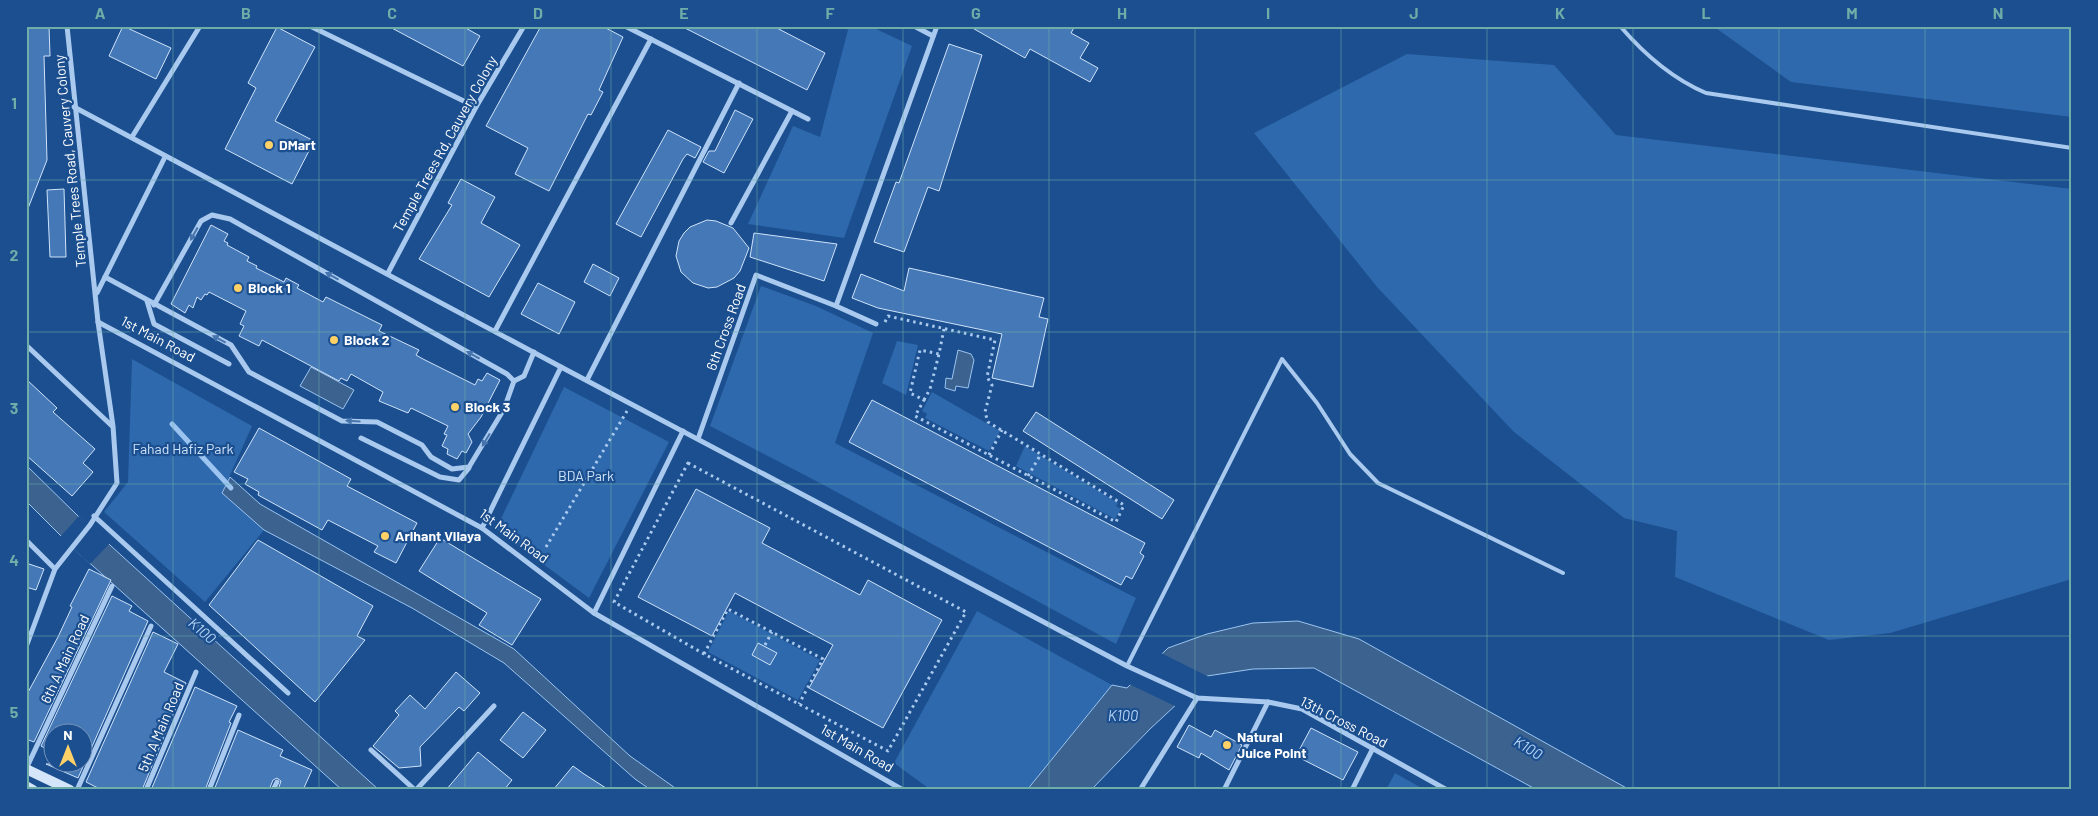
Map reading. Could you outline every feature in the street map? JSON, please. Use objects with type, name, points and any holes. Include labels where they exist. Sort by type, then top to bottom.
[{"type":"street","name":"Temple Trees Road, Cauvery Colony","points":[[55,569],[90,526],[94,516],[117,483],[113,426],[98,322],[67,26]]},
{"type":"street","points":[[132,137],[200,26]]},
{"type":"street","points":[[310,26],[476,107]]},
{"type":"street","name":"Temple Trees Rd, Cauvery Colony","points":[[388,273],[476,107],[524,26]]},
{"type":"street","points":[[625,26],[808,119]]},
{"type":"street","points":[[914,26],[933,36]]},
{"type":"street","points":[[876,324],[836,306],[937,26]]},
{"type":"street","points":[[496,331],[651,39]]},
{"type":"street","points":[[587,380],[739,83]]},
{"type":"street","points":[[74,107],[1126,666],[1195,698],[1140,790]]},
{"type":"street","points":[[731,222],[792,111]]},
{"type":"street","points":[[96,294],[165,157]]},
{"type":"street","points":[[154,305],[201,221],[212,215],[230,219],[507,374],[514,381]]},
{"type":"street","name":"6th Cross Road","points":[[698,439],[756,276],[836,306]]},
{"type":"street","points":[[105,277],[231,345],[249,372],[342,421],[377,422],[422,446],[430,457],[452,469],[470,467]]},
{"type":"street","points":[[147,301],[154,324],[229,364]]},
{"type":"street","name":"1st Main Road","points":[[98,322],[482,528],[594,613],[903,790]]},
{"type":"street","points":[[26,345],[113,426]]},
{"type":"street","points":[[362,438],[440,477],[459,480],[470,467],[504,410],[514,381],[524,376],[534,352]]},
{"type":"street","points":[[482,528],[561,367]]},
{"type":"street","points":[[594,613],[684,432]]},
{"type":"street","points":[[94,516],[288,692]]},
{"type":"street","points":[[26,540],[55,569],[26,647]]},
{"type":"street","name":"6th A Main Road","points":[[26,769],[112,586]]},
{"type":"street","points":[[77,790],[151,626]]},
{"type":"street","name":"5th A Main Road","points":[[146,790],[196,672]]},
{"type":"street","name":"13th Cross Road","points":[[1195,698],[1268,702],[1302,709],[1447,790]]},
{"type":"street","points":[[1224,790],[1268,702]]},
{"type":"street","points":[[371,750],[416,790],[494,706]]},
{"type":"street","points":[[208,790],[239,715]]},
{"type":"street","points":[[1352,790],[1373,748]]},
{"type":"street","points":[[26,769],[70,790]]},
{"type":"street","points":[[273,790],[276,782]]},
{"type":"street","points":[[26,786],[33,790]]},
{"type":"lane","points":[[1620,26],[1635,44],[1684,84],[1706,93],[2072,148]]},
{"type":"lane","points":[[1126,666],[1282,359],[1317,403],[1350,454],[1378,483],[1563,573]]},
{"type":"path","points":[[883,327],[888,316],[995,340],[987,377],[992,385],[985,412],[988,422],[1124,505],[1116,522],[915,416],[930,388],[944,329]]},
{"type":"path","points":[[924,400],[910,392],[920,350],[938,354]]},
{"type":"path","points":[[546,547],[631,404]]},
{"type":"path","points":[[989,455],[1002,430]]},
{"type":"path","points":[[1028,476],[1041,454]]},
{"type":"path","points":[[688,463],[966,612],[888,751],[799,704],[704,654],[614,602],[688,463]]},
{"type":"path","points":[[704,654],[728,609],[772,632],[823,659],[799,704]]},
{"type":"path","points":[[765,645],[772,632]]},
{"type":"green space","points":[[849,26],[870,26],[912,46],[844,238],[748,224],[793,126],[820,137]]},
{"type":"green space","points":[[1713,26],[2072,26],[2072,117],[1791,82]]},
{"type":"green space","points":[[1407,54],[1554,65],[1616,135],[2072,189],[2072,579],[1890,633],[1829,640],[1675,577],[1677,531],[1624,518],[1514,432],[1377,287],[1254,133]]},
{"type":"green space","points":[[761,286],[816,306],[873,333],[835,443],[1136,598],[1116,644],[820,483],[710,426]]},
{"type":"green space","points":[[897,341],[918,345],[906,395],[882,383]]},
{"type":"green space","name":"Fahad Hafiz Park","points":[[132,359],[252,426],[222,493],[264,530],[205,602],[104,512],[128,482]]},
{"type":"green space","name":"BDA Park","points":[[564,387],[669,442],[589,598],[496,529]]},
{"type":"green space","points":[[932,392],[1000,431],[989,451],[925,418],[927,414],[922,411]]},
{"type":"green space","points":[[1025,446],[1118,503],[1116,506],[1121,509],[1115,519],[1016,466]]},
{"type":"green space","points":[[729,611],[820,660],[798,700],[708,652]]},
{"type":"green space","points":[[977,611],[1112,685],[1027,790],[931,790],[894,763]]},
{"type":"green space","points":[[1395,773],[1425,790],[1386,790]]},
{"type":"water","points":[[958,350],[971,354],[974,360],[968,388],[956,386],[955,391],[945,388],[946,378],[952,379]]},
{"type":"water","points":[[311,367],[354,390],[343,409],[300,386]]},
{"type":"water","name":"K100","points":[[26,465],[77,515],[379,790],[342,790],[73,548],[26,501]]},
{"type":"water","points":[[230,477],[260,504],[514,649],[630,756],[678,790],[651,790],[635,779],[504,663],[412,608],[264,530],[222,493]]},
{"type":"water","name":"K100","points":[[1298,621],[1359,639],[1630,790],[1537,790],[1314,668],[1253,669],[1207,676],[1150,729],[1091,790],[1027,790],[1112,685],[1127,688],[1168,648],[1207,634],[1253,623]]},
{"type":"pier","points":[[79,516],[110,543],[90,564],[60,537]]},
{"type":"pier","points":[[1161,653],[1211,678],[1177,707],[1129,684]]},
{"type":"building","points":[[26,26],[49,26],[50,56],[44,56],[47,160],[27,211]]},
{"type":"building","points":[[123,26],[171,48],[156,79],[109,56]]},
{"type":"building","points":[[388,26],[462,26],[480,36],[463,66]]},
{"type":"building","points":[[541,26],[602,26],[623,37],[599,90],[603,92],[591,115],[588,114],[549,191],[515,174],[528,148],[486,126]]},
{"type":"building","points":[[681,26],[773,26],[825,53],[807,90]]},
{"type":"building","points":[[969,26],[1075,26],[1071,33],[1089,43],[1080,58],[1098,68],[1090,82],[1030,49],[1025,58]]},
{"type":"building","points":[[277,27],[315,47],[275,121],[314,141],[292,184],[225,149],[256,88],[248,83]]},
{"type":"building","points":[[949,44],[982,55],[939,191],[928,187],[904,252],[874,242],[896,182],[899,183]]},
{"type":"building","points":[[735,110],[753,119],[724,173],[703,162],[709,151],[715,151]]},
{"type":"building","points":[[668,130],[701,147],[695,158],[687,154],[683,159],[641,237],[616,224]]},
{"type":"building","points":[[461,179],[495,197],[481,223],[520,245],[489,297],[419,259],[452,205],[448,203]]},
{"type":"building","points":[[64,189],[66,257],[50,257],[47,190]]},
{"type":"building","points":[[707,220],[716,221],[733,228],[749,248],[740,271],[734,278],[717,287],[708,288],[693,283],[681,272],[676,256],[679,241],[684,233],[690,227]]},
{"type":"building","points":[[211,225],[228,234],[224,241],[228,243],[227,245],[249,257],[247,261],[257,266],[256,268],[284,282],[286,278],[299,285],[297,288],[323,302],[326,297],[382,325],[379,331],[419,350],[416,355],[423,359],[475,385],[478,379],[482,381],[487,373],[500,380],[481,417],[468,434],[472,442],[466,453],[462,451],[457,459],[447,454],[448,449],[442,446],[447,435],[444,434],[448,426],[411,408],[408,413],[379,401],[383,392],[351,374],[347,381],[341,378],[339,381],[262,340],[259,346],[239,336],[244,326],[240,324],[246,311],[209,292],[201,300],[197,297],[193,308],[189,305],[185,313],[171,304]]},
{"type":"building","points":[[754,233],[837,244],[824,281],[750,257]]},
{"type":"building","points":[[593,264],[619,278],[610,296],[584,282]]},
{"type":"building","points":[[909,268],[1044,298],[1039,317],[1048,319],[1033,387],[992,378],[1002,334],[878,308],[852,298],[861,274],[904,291]]},
{"type":"building","points":[[538,283],[575,302],[559,334],[521,314]]},
{"type":"building","points":[[26,379],[57,408],[53,412],[95,449],[83,463],[93,472],[72,496],[26,455]]},
{"type":"building","points":[[872,400],[1145,543],[1140,553],[1144,556],[1132,579],[1126,576],[1121,585],[849,442]]},
{"type":"building","points":[[1036,412],[1174,500],[1162,519],[1023,431]]},
{"type":"building","points":[[259,428],[351,479],[347,486],[417,523],[396,563],[374,552],[378,546],[328,520],[322,530],[258,495],[259,492],[245,484],[248,479],[234,472]]},
{"type":"building","points":[[696,489],[770,528],[762,543],[860,595],[868,580],[942,620],[883,728],[809,688],[833,645],[735,593],[712,636],[638,597]]},
{"type":"building","points":[[440,538],[541,599],[512,645],[479,625],[487,613],[419,571]]},
{"type":"building","points":[[258,540],[373,606],[357,636],[365,640],[315,702],[209,605]]},
{"type":"building","points":[[26,563],[44,569],[36,590],[26,587]]},
{"type":"building","points":[[89,569],[111,580],[34,742],[26,739],[26,696],[58,637],[72,607],[70,606]]},
{"type":"building","points":[[112,596],[132,606],[129,611],[148,621],[92,747],[92,724],[51,724]]},
{"type":"building","points":[[153,632],[178,644],[164,672],[186,683],[142,790],[102,790],[86,782],[90,774],[92,774],[92,769]]},
{"type":"building","points":[[758,643],[777,653],[770,665],[752,655]]},
{"type":"building","points":[[456,672],[480,693],[464,711],[459,707],[420,747],[421,766],[399,768],[373,746],[399,715],[395,711],[410,695],[425,709]]},
{"type":"building","points":[[195,687],[237,706],[229,722],[231,723],[205,790],[151,790]]},
{"type":"building","points":[[523,712],[546,730],[523,758],[500,740]]},
{"type":"building","points":[[1189,725],[1211,737],[1215,730],[1242,745],[1229,770],[1201,753],[1199,758],[1177,747]]},
{"type":"building","points":[[1311,728],[1358,752],[1343,780],[1296,756]]},
{"type":"building","points":[[238,730],[283,750],[280,756],[312,770],[303,790],[278,790],[281,781],[277,778],[273,780],[269,790],[214,790]]},
{"type":"building","points":[[478,752],[512,780],[504,790],[446,790]]},
{"type":"building","points":[[573,766],[584,774],[609,790],[553,790]]},
{"type":"building","points":[[69,774],[80,774],[78,778]]},
{"type":"waterway","points":[[172,424],[231,488]]},
{"type":"place","name":"DMart","points":[[269,145]]},
{"type":"place","name":"Block 1","points":[[238,288]]},
{"type":"place","name":"Block 2","points":[[334,340]]},
{"type":"place","name":"Block 3","points":[[455,407]]},
{"type":"place","name":"Arihant Vilaya","points":[[385,536]]},
{"type":"place","name":"Natural Juice Point","points":[[1227,745]]}]
